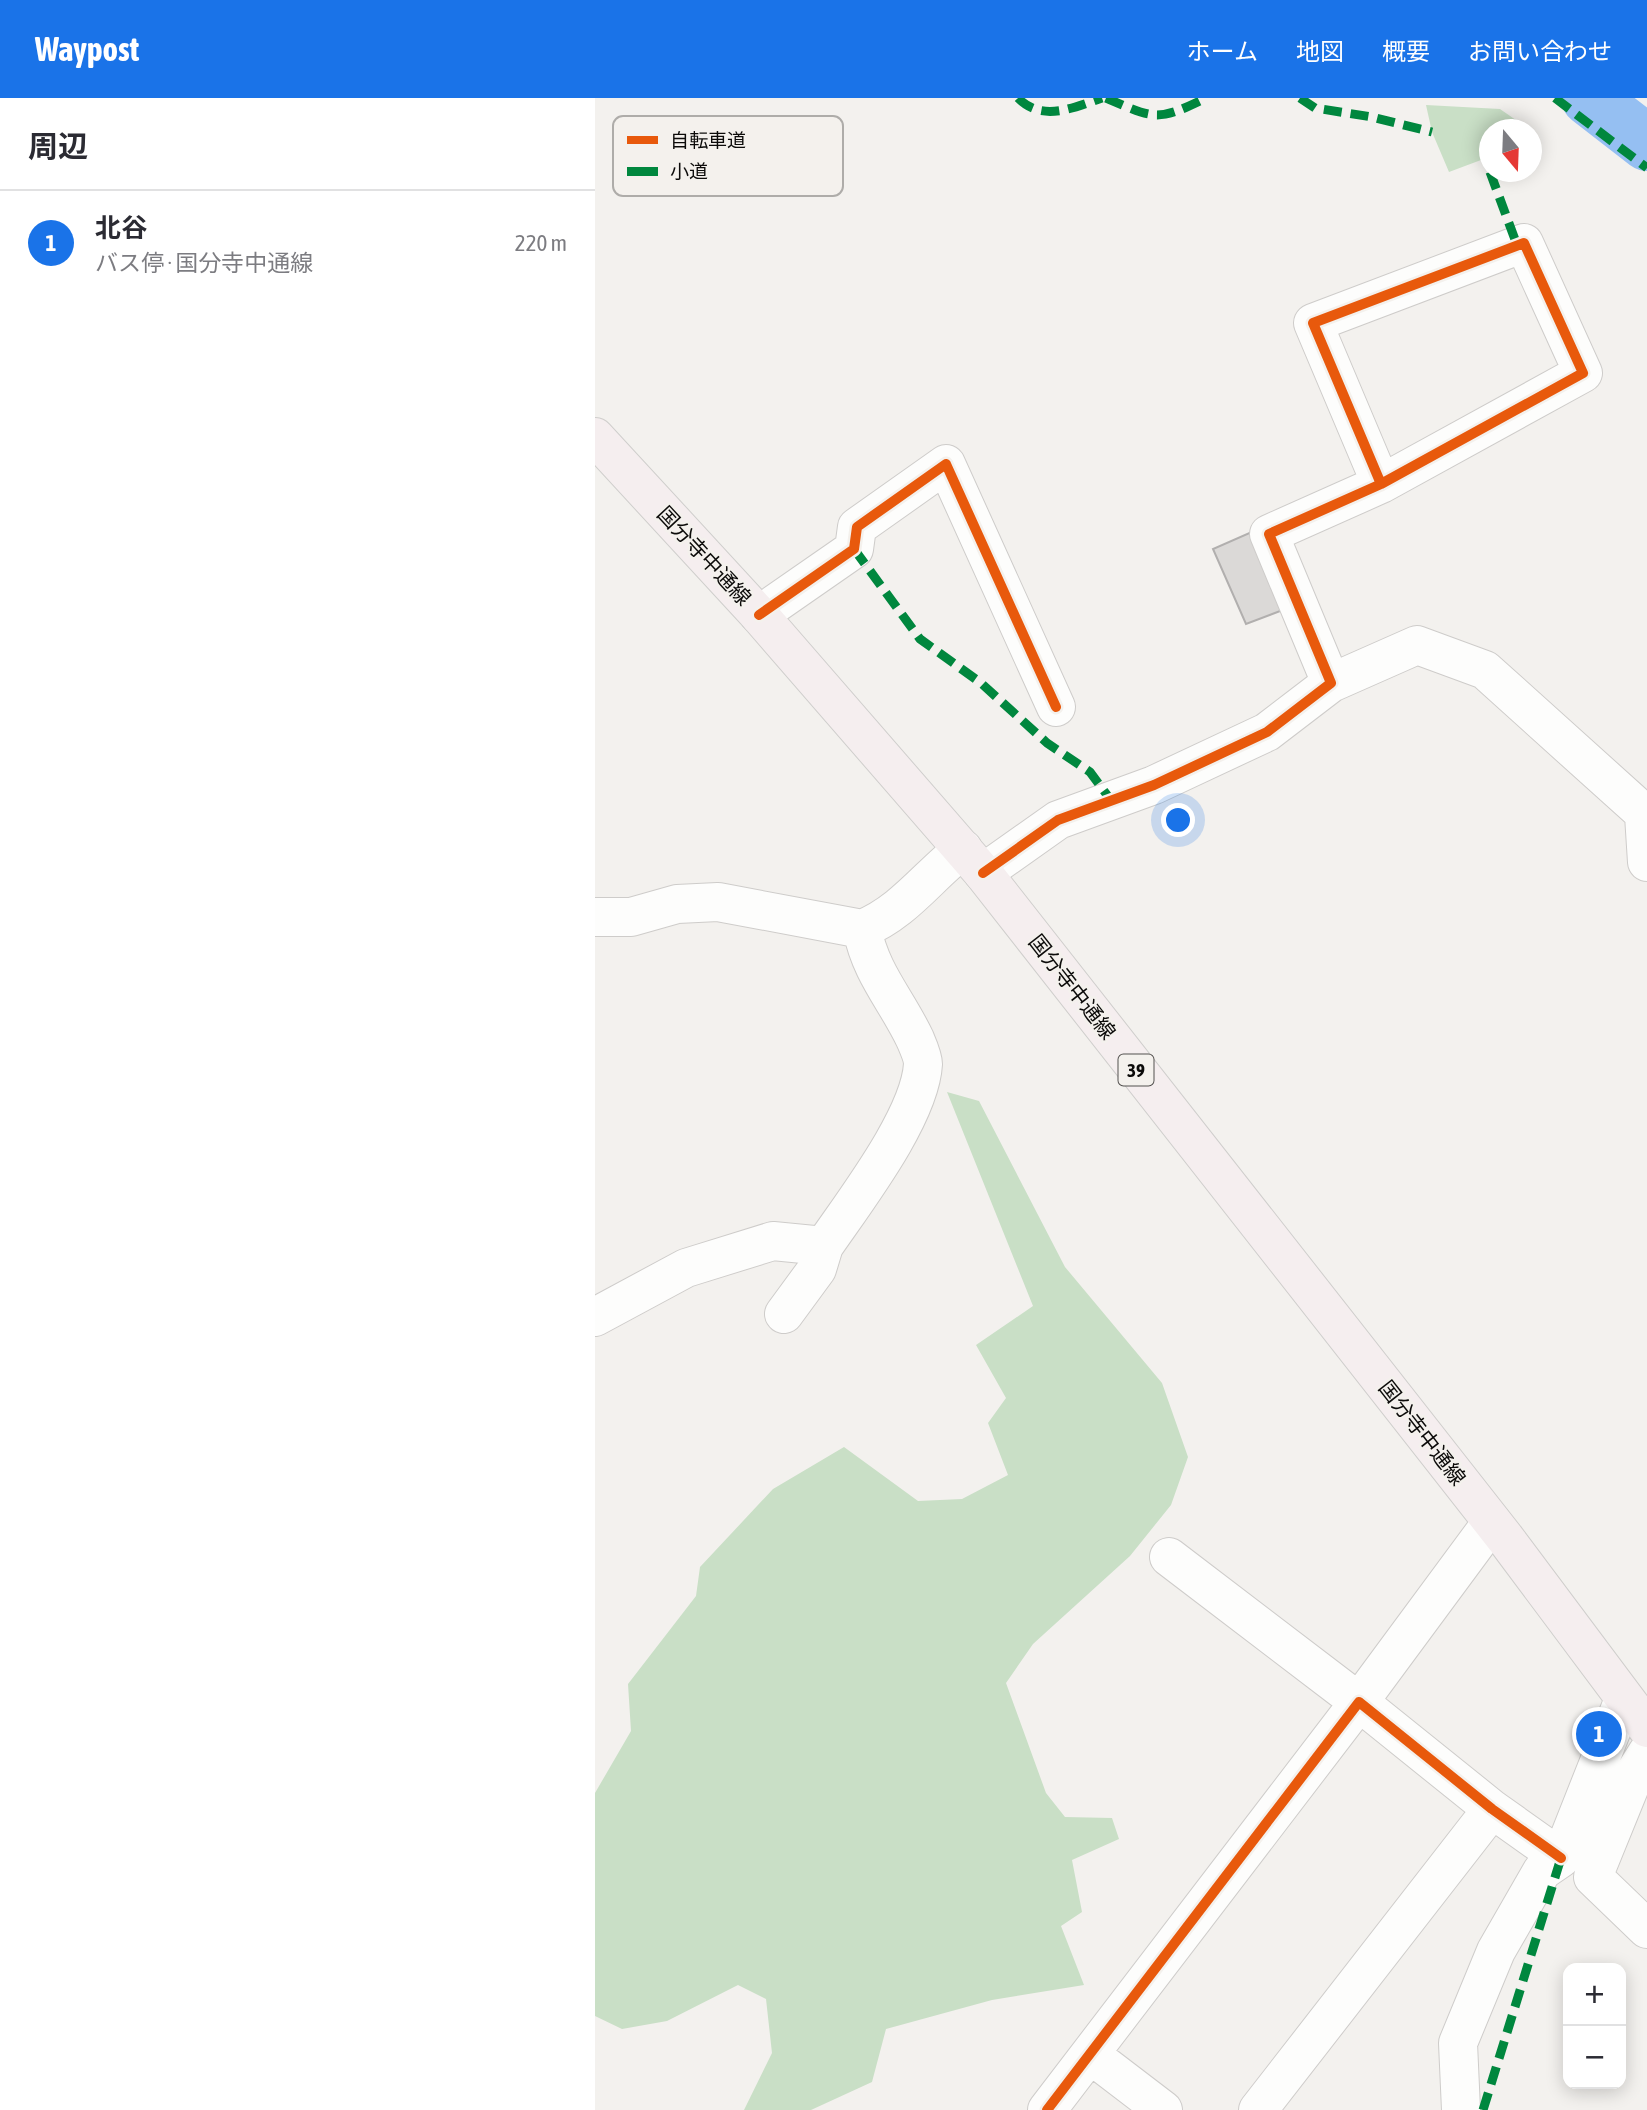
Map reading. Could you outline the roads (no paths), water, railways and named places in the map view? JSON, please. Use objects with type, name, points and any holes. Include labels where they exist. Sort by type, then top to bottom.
[{"type":"main road","name":"国分寺中通線","points":[[595,437],[759,615],[973,861],[1492,1522],[1647,1728]]},
{"type":"street","points":[[1331,684],[1269,534],[1381,484],[1583,373],[1524,243],[1313,323],[1381,484]]},
{"type":"street","points":[[759,615],[854,549],[857,527],[946,464],[1056,707]]},
{"type":"street","points":[[595,917],[631,917],[677,904],[718,902],[862,929],[883,921],[916,894],[939,867],[973,861],[1058,820],[1154,785],[1267,732],[1331,684],[1417,645],[1485,670],[1645,816],[1647,862]]},
{"type":"street","points":[[784,1314],[817,1269],[824,1246],[882,1162],[916,1094],[923,1062],[914,1038],[867,957],[862,929]]},
{"type":"street","points":[[595,1317],[686,1268],[773,1241],[824,1246]]},
{"type":"street","points":[[1047,2110],[1359,1702],[1492,1522]]},
{"type":"street","points":[[1169,1557],[1359,1702],[1492,1809],[1561,1858]]},
{"type":"street","points":[[1461,2110],[1458,2043],[1496,1951],[1542,1871],[1561,1858],[1624,1699]]},
{"type":"street","points":[[1647,1753],[1637,1769],[1593,1877],[1647,1929]]},
{"type":"street","points":[[1258,2110],[1492,1809]]},
{"type":"street","points":[[1091,2055],[1163,2110]]},
{"type":"waterway","points":[[1589,98],[1647,143]]},
{"type":"place","name":"北谷","points":[[1599,1734]]}]
